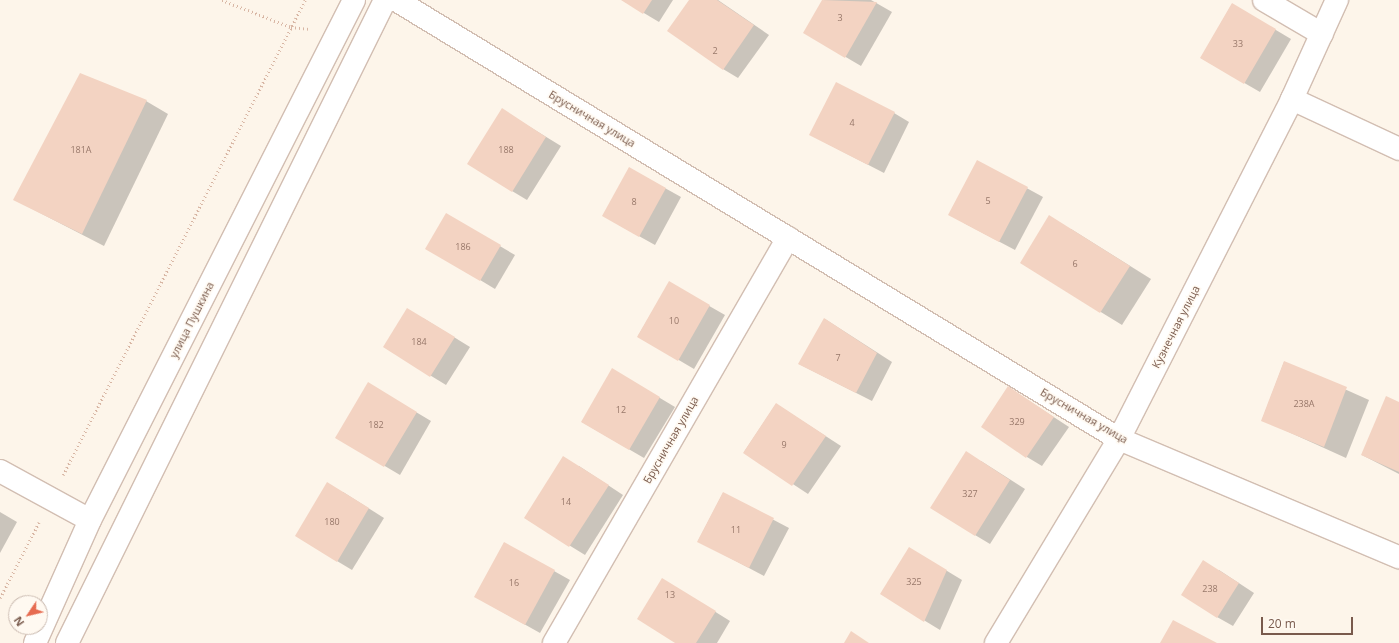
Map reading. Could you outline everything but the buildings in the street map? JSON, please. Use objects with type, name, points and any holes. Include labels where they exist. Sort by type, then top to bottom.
[{"type":"street","name":"улица Пушкина","points":[[36,643],[90,520],[354,0]]},
{"type":"street","points":[[67,643],[385,0]]},
{"type":"street","name":"Брусничная улица","points":[[396,0],[1119,439],[1399,557]]},
{"type":"street","points":[[1264,0],[1322,34]]},
{"type":"street","name":"Кузнечная улица","points":[[996,643],[1119,439],[1292,99],[1338,0]]},
{"type":"street","points":[[1292,99],[1399,149]]},
{"type":"street","name":"Брусничная улица","points":[[554,643],[788,238]]},
{"type":"street","points":[[0,471],[90,520]]},
{"type":"path","points":[[222,0],[291,27],[338,33]]},
{"type":"path","points":[[234,0],[235,4]]},
{"type":"path","points":[[0,598],[305,0]]}]
